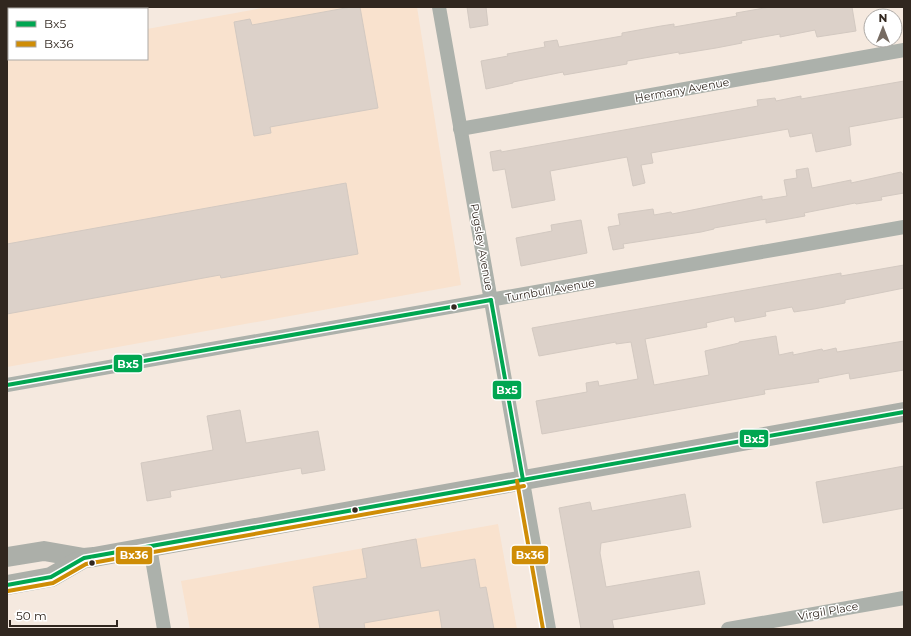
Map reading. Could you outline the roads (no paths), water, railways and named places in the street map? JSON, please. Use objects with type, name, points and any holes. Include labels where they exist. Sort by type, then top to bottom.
[{"type":"street","name":"Pugsley Avenue","points":[[439,7],[548,629]]},
{"type":"street","name":"Hermany Avenue","points":[[460,129],[904,50]]},
{"type":"street","name":"Turnbull Avenue","points":[[7,385],[904,227]]},
{"type":"street","points":[[7,585],[51,576],[84,558],[904,412]]},
{"type":"street","points":[[150,547],[164,629]]},
{"type":"street","points":[[7,557],[44,551],[84,558]]},
{"type":"street","name":"Virgil Place","points":[[728,629],[904,598]]}]
